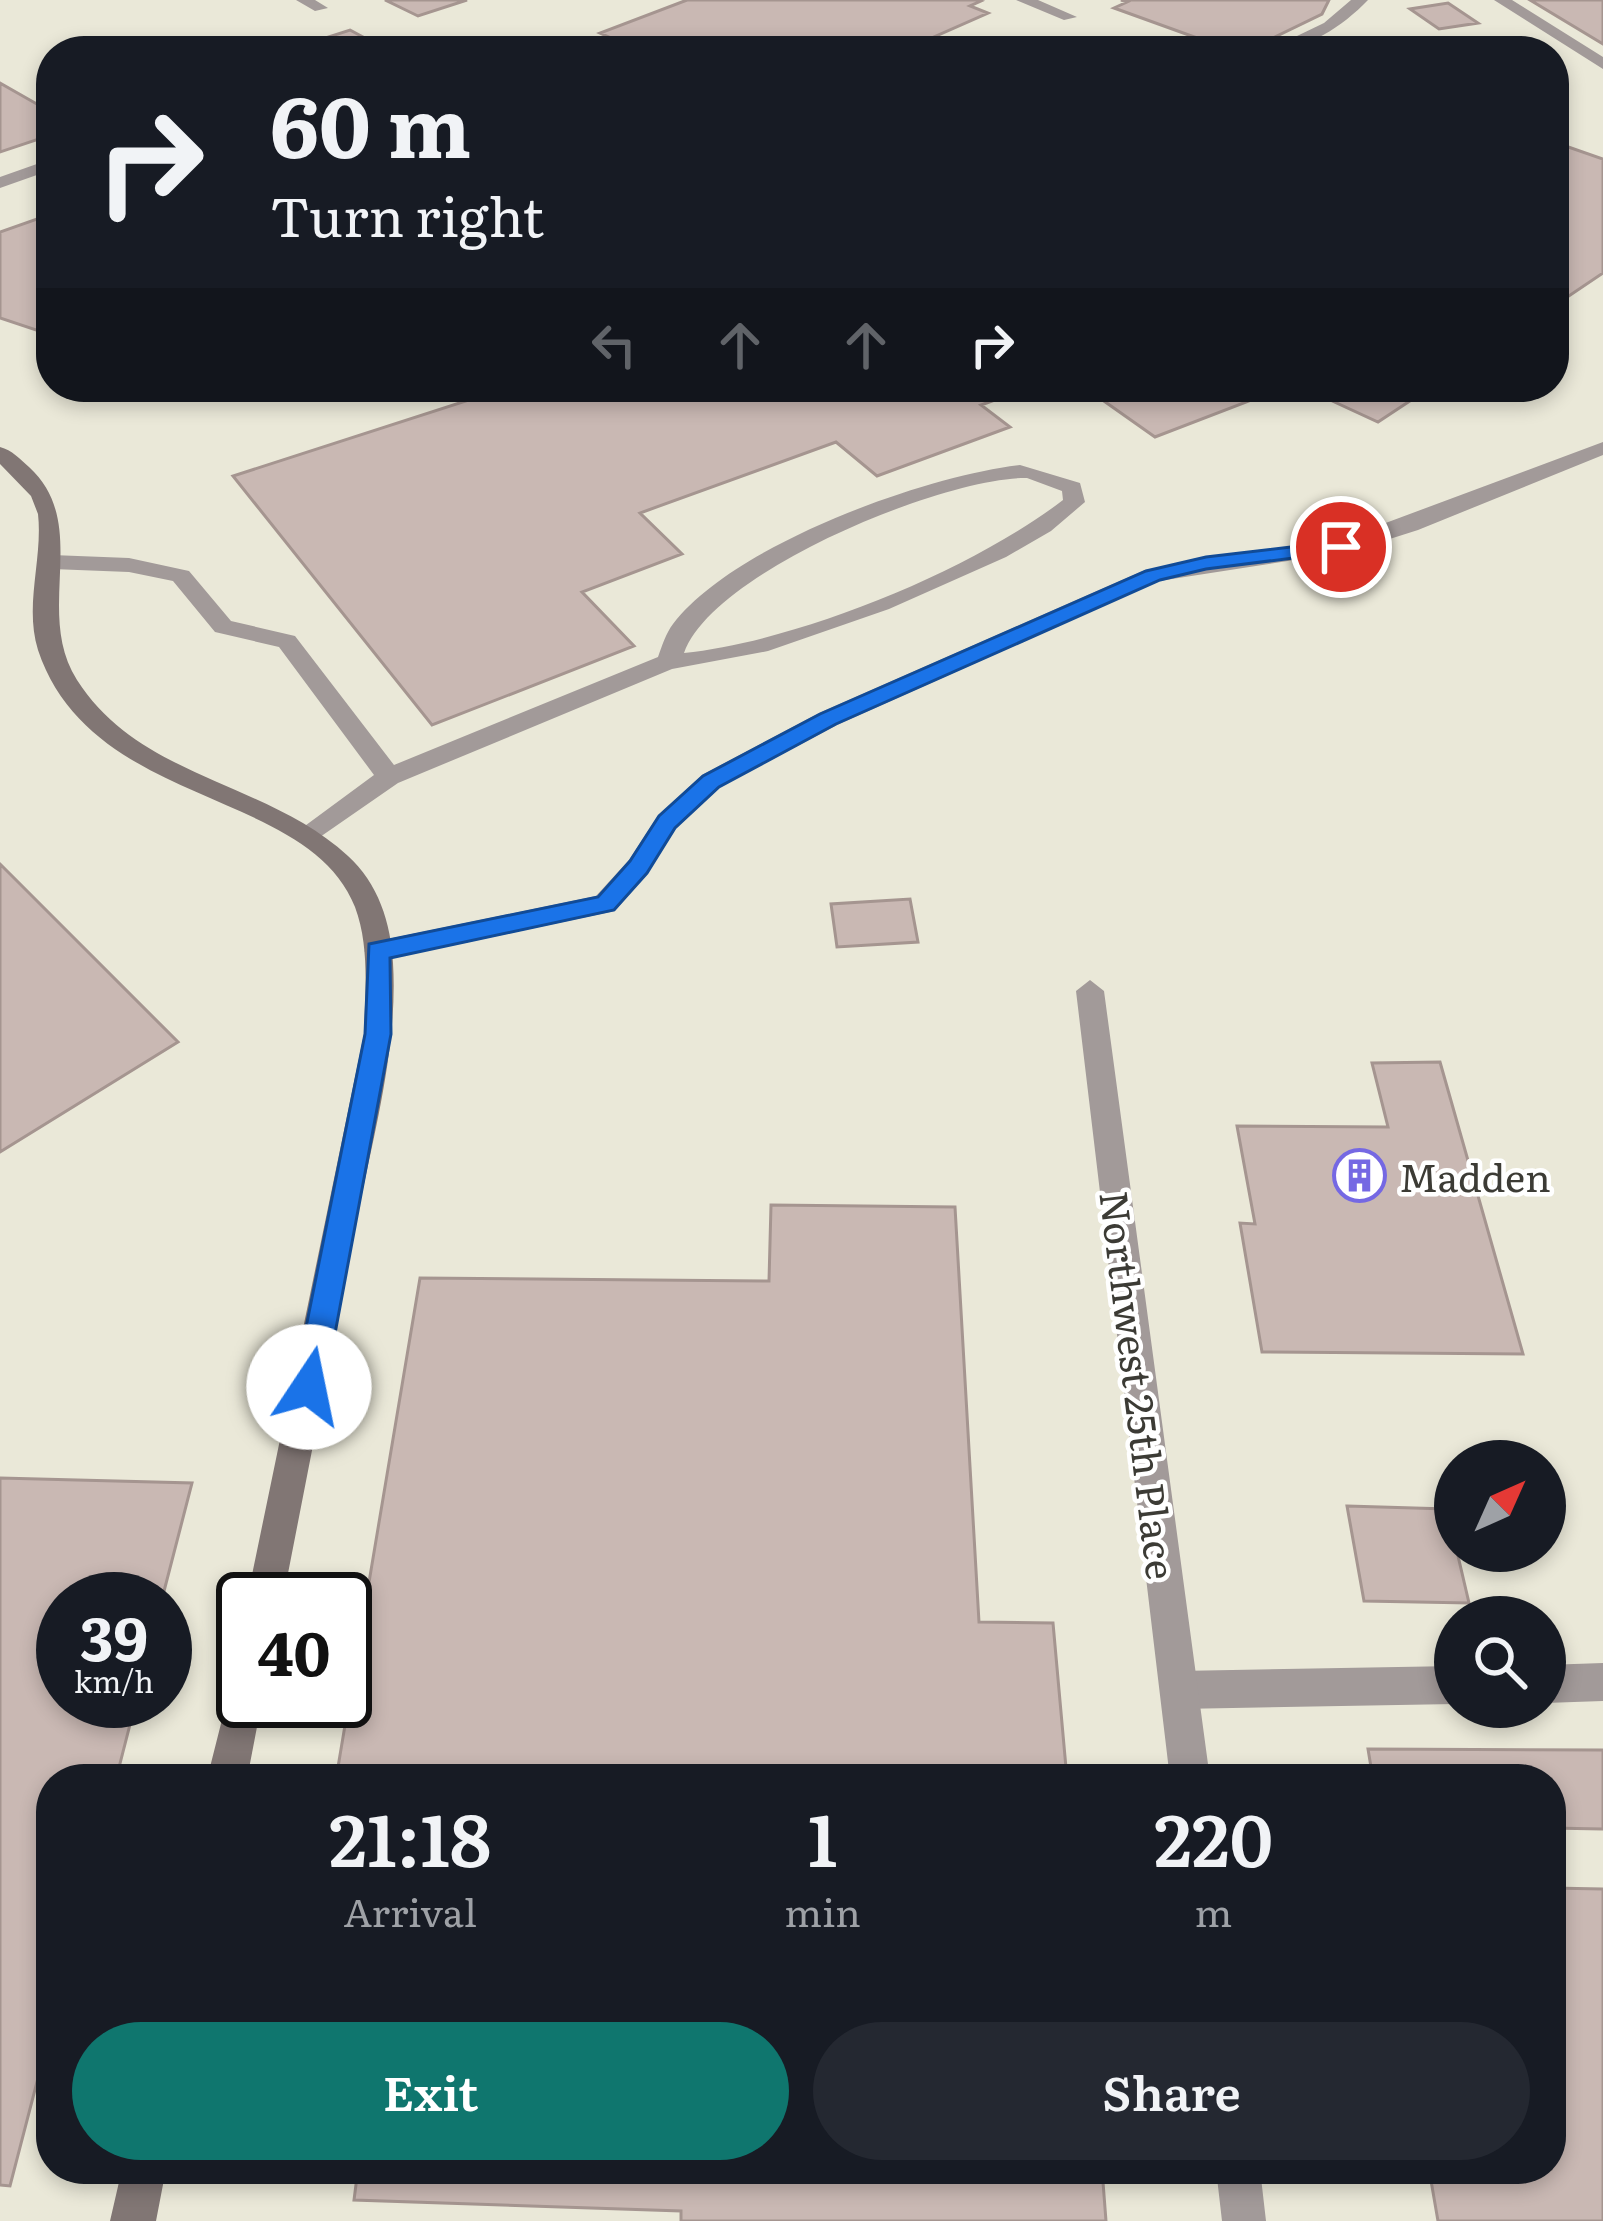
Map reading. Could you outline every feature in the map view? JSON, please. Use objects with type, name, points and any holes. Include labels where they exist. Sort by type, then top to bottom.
[{"type":"street","points":[[303,0],[320,8]]},
{"type":"street","points":[[1024,0],[1069,17]]},
{"type":"street","points":[[1307,36],[1329,26],[1360,0]]},
{"type":"street","points":[[1502,0],[1559,36]]},
{"type":"street","points":[[1569,42],[1603,64]]},
{"type":"street","points":[[0,184],[36,170]]},
{"type":"street","points":[[378,951],[605,904],[638,867],[667,822],[711,781],[828,719],[1153,575],[1206,563],[1341,547],[1404,528],[1603,448]]},
{"type":"street","points":[[0,453],[32,482],[46,504],[54,531],[45,622],[51,655],[98,724],[190,786],[307,837],[332,856],[364,898],[378,951],[378,1034],[270,1572]]},
{"type":"street","points":[[307,837],[389,777],[668,662],[712,660],[770,645],[923,585],[1055,521],[1074,502],[1072,488],[1021,471],[942,485],[901,500],[753,570],[682,628],[668,662]]},
{"type":"street","points":[[52,562],[116,563],[181,576],[224,627],[287,641],[389,777]]},
{"type":"street","name":"Northwest 25th Place","points":[[1090,991],[1188,1764]]},
{"type":"street","points":[[1566,1683],[1603,1682]]},
{"type":"street","points":[[1179,1690],[1434,1685]]},
{"type":"street","points":[[230,1764],[237,1728]]},
{"type":"street","points":[[133,2221],[141,2184]]},
{"type":"street","points":[[1240,2184],[1244,2221]]},
{"type":"building","points":[[385,0],[467,0],[418,16]]},
{"type":"building","points":[[687,0],[978,0],[970,6],[988,13],[936,36],[600,33]]},
{"type":"building","points":[[1121,0],[1329,0],[1322,14],[1277,36],[1191,36],[1114,8],[1127,2]]},
{"type":"building","points":[[1530,0],[1603,0],[1603,44]]},
{"type":"building","points":[[1448,3],[1478,23],[1439,29],[1410,9]]},
{"type":"building","points":[[0,83],[36,103],[36,140],[0,152]]},
{"type":"building","points":[[1569,147],[1603,159],[1603,273],[1569,296]]},
{"type":"building","points":[[36,219],[36,330],[0,318],[0,232]]},
{"type":"building","points":[[462,402],[989,402],[981,405],[1010,427],[877,476],[836,442],[640,513],[682,554],[582,592],[634,646],[432,725],[233,476]]},
{"type":"building","points":[[1105,402],[1246,402],[1155,437]]},
{"type":"building","points":[[1335,402],[1408,402],[1378,422]]},
{"type":"building","points":[[0,864],[178,1042],[0,1152]]},
{"type":"building","points":[[910,899],[918,942],[837,947],[831,904]]},
{"type":"building","name":"Madden","points":[[1440,1062],[1523,1354],[1262,1352],[1240,1223],[1255,1224],[1237,1126],[1388,1127],[1372,1063]]},
{"type":"building","points":[[771,1205],[955,1207],[979,1622],[1053,1623],[1066,1764],[339,1764],[345,1728],[372,1728],[371,1572],[420,1278],[769,1281]]},
{"type":"building","points":[[0,1478],[192,1483],[169,1572],[36,1572],[36,1728],[129,1728],[120,1764],[36,1764],[36,2086],[10,2186],[0,2185]]},
{"type":"building","points":[[1347,1506],[1434,1509],[1434,1572],[1462,1572],[1467,1596],[1434,1596],[1434,1602],[1364,1601]]},
{"type":"building","points":[[1368,1749],[1603,1750],[1603,1829],[1566,1828],[1566,1764],[1370,1764]]},
{"type":"building","points":[[1566,1888],[1603,1889],[1603,2221],[1438,2221],[1432,2184],[1566,2184]]},
{"type":"building","points":[[356,2184],[1103,2184],[1106,2221],[681,2221],[681,2211],[354,2200]]},
{"type":"place","name":"Madden","points":[[1360,1175]]},
{"type":"route","points":[[309,1387],[378,1034],[378,951],[605,904],[638,867],[667,822],[711,781],[828,719],[1153,575],[1206,563],[1341,547]]}]
